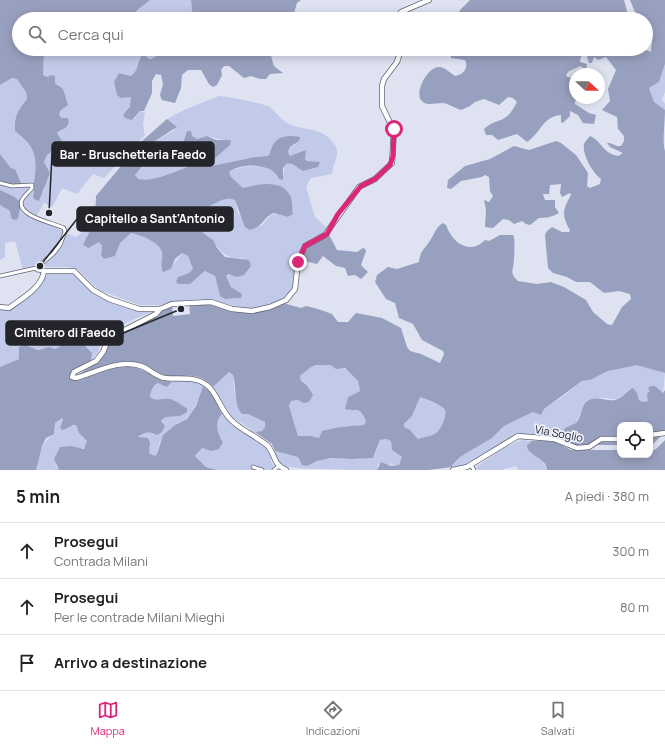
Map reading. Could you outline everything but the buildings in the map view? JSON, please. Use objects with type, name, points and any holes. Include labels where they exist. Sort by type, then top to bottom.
[{"type":"street","points":[[401,12],[429,0]]},
{"type":"street","points":[[36,268],[37,270],[44,271],[74,271],[93,290],[109,299],[139,309],[160,309],[172,304],[210,302],[232,309],[252,311],[280,303],[288,298],[295,289],[298,262],[304,248],[310,242],[322,237],[361,186],[375,179],[392,162],[394,131],[382,106],[383,81],[397,62],[398,56]]},
{"type":"street","points":[[0,183],[12,186],[32,185],[32,188],[22,201],[21,206],[32,216],[64,228],[65,232],[60,245],[53,254],[36,268],[0,276]]},
{"type":"street","points":[[0,307],[9,308],[35,288],[43,276],[44,271]]},
{"type":"street","points":[[160,309],[156,314],[110,338],[103,352],[96,361],[74,372],[72,377],[76,378],[108,367],[133,364],[142,366],[159,376],[166,378],[183,377],[204,383],[209,387],[230,419],[268,446],[279,466],[286,470]]},
{"type":"street","points":[[653,435],[665,433]]},
{"type":"street","name":"Via Soglio","points":[[453,470],[471,465],[518,436],[554,439],[577,448],[589,447],[601,439],[617,439]]},
{"type":"street","points":[[471,465],[474,470]]},
{"type":"street","points":[[274,470],[279,466]]},
{"type":"street","points":[[253,467],[262,470]]},
{"type":"shaded area","points":[[0,0],[150,0],[136,12],[12,12],[12,56],[44,56],[43,75],[47,77],[52,75],[55,76],[55,83],[63,89],[68,105],[61,110],[59,114],[61,118],[68,118],[68,124],[57,133],[64,144],[64,150],[54,150],[47,155],[44,162],[50,173],[39,201],[33,197],[36,166],[34,153],[22,136],[15,131],[17,114],[27,99],[26,92],[17,79],[12,78],[0,85]]},
{"type":"shaded area","points":[[150,0],[191,0],[192,12],[137,12],[142,5]]},
{"type":"shaded area","points":[[191,0],[301,0],[297,3],[294,12],[192,12]]},
{"type":"shaded area","points":[[470,0],[624,0],[627,12],[459,12]]},
{"type":"shaded area","points":[[630,0],[665,0],[665,64],[659,82],[649,88],[654,102],[665,110],[665,373],[637,365],[608,371],[590,380],[582,381],[544,409],[541,415],[533,412],[504,426],[492,438],[460,457],[452,465],[452,467],[429,470],[377,470],[381,462],[391,466],[399,465],[402,457],[392,450],[391,441],[386,439],[380,440],[373,458],[331,458],[317,461],[307,466],[302,465],[298,457],[275,451],[272,444],[255,432],[262,431],[265,427],[265,422],[248,414],[242,414],[239,410],[236,400],[233,375],[229,372],[213,387],[202,378],[191,376],[167,376],[145,365],[128,361],[102,366],[77,376],[101,359],[110,341],[159,314],[164,307],[172,305],[173,316],[190,314],[189,303],[208,304],[234,311],[251,313],[270,309],[283,303],[301,308],[306,306],[318,309],[332,314],[338,322],[348,322],[356,313],[382,318],[401,328],[407,347],[410,351],[421,354],[440,363],[444,354],[443,351],[422,340],[413,324],[399,318],[395,303],[386,299],[375,282],[377,275],[388,267],[397,269],[419,262],[422,252],[437,228],[443,223],[446,225],[452,237],[467,247],[479,245],[485,240],[489,241],[500,235],[513,235],[514,253],[512,272],[518,281],[537,284],[551,282],[564,287],[586,300],[593,312],[607,324],[612,325],[622,307],[631,299],[630,294],[619,291],[604,293],[590,282],[576,282],[567,277],[553,273],[548,268],[545,235],[547,231],[552,227],[562,232],[569,232],[570,230],[565,220],[564,212],[571,195],[570,193],[562,197],[560,193],[561,184],[550,185],[549,194],[543,194],[545,200],[555,200],[555,207],[559,213],[545,218],[539,218],[530,225],[522,221],[514,224],[509,220],[503,219],[493,228],[485,227],[486,210],[484,200],[489,202],[493,196],[490,191],[489,177],[485,175],[482,177],[461,181],[451,189],[447,188],[448,180],[465,166],[490,159],[514,146],[529,150],[556,141],[561,143],[576,155],[588,173],[587,186],[590,188],[600,184],[601,179],[586,158],[584,143],[590,136],[594,138],[605,150],[618,156],[623,153],[610,147],[607,143],[621,146],[624,141],[624,136],[618,129],[617,117],[602,110],[610,101],[608,89],[616,70],[606,57],[598,60],[594,57],[592,63],[589,63],[587,57],[653,56],[653,12],[635,12]],"holes":[[[316,365],[331,365],[336,369],[345,368],[358,381],[360,391],[348,397],[345,409],[359,411],[366,421],[364,425],[348,426],[322,431],[319,438],[311,436],[298,436],[289,406],[291,401],[298,400],[304,403],[309,402],[313,395],[308,386],[301,381],[300,376]],[[420,397],[433,402],[445,410],[443,422],[440,429],[436,433],[418,439],[410,430],[404,427],[404,424],[412,416]]]},
{"type":"shaded area","points":[[44,56],[141,56],[134,74],[131,76],[119,73],[114,82],[121,98],[131,97],[132,102],[123,115],[134,119],[140,111],[145,113],[143,124],[145,135],[104,178],[93,174],[77,194],[62,188],[52,207],[44,203],[35,218],[63,231],[57,245],[48,256],[23,270],[15,241],[5,243],[5,257],[0,260],[0,205],[10,211],[11,218],[13,196],[0,190],[0,184],[22,185],[15,169],[11,168],[0,154],[0,85],[12,78],[17,79],[26,92],[27,99],[17,113],[15,130],[27,141],[35,159],[33,197],[44,191],[45,184],[50,173],[44,162],[47,155],[54,150],[60,151],[60,137],[57,133],[63,130],[59,114],[61,110],[59,85],[43,75]]},
{"type":"shaded area","points":[[141,56],[146,56],[150,59],[156,57],[155,56],[271,56],[274,66],[283,73],[270,74],[266,79],[251,76],[244,78],[229,66],[224,66],[221,70],[222,75],[217,85],[213,87],[209,84],[201,70],[188,70],[182,75],[181,88],[175,103],[162,100],[160,95],[163,84],[161,75],[156,74],[152,81],[152,93],[144,111],[140,111],[132,120],[125,118],[123,115],[130,106],[131,97],[121,98],[117,95],[114,82],[119,73],[131,76],[134,74]]},
{"type":"shaded area","points":[[147,56],[155,56],[153,59]]},
{"type":"shaded area","points":[[451,56],[581,56],[580,62],[587,64],[586,68],[580,66],[576,68],[569,68],[569,72],[566,76],[569,77],[569,104],[575,104],[589,113],[596,115],[594,124],[583,123],[578,115],[570,111],[570,116],[563,123],[561,122],[561,115],[555,116],[546,122],[527,142],[517,134],[498,140],[492,135],[486,135],[484,129],[509,115],[517,102],[513,98],[508,97],[499,105],[484,99],[461,110],[444,103],[429,104],[423,102],[420,98],[420,88],[430,71],[441,67],[455,76],[463,73],[466,68],[465,60],[451,58]]},
{"type":"shaded area","points":[[665,64],[665,92],[662,99],[665,104],[665,110],[654,103],[649,88],[659,82]]},
{"type":"shaded area","points":[[219,96],[246,100],[270,107],[290,125],[323,134],[332,141],[336,147],[337,154],[332,174],[311,178],[306,187],[315,217],[328,229],[324,233],[310,239],[302,246],[295,264],[293,286],[289,293],[279,301],[251,309],[202,299],[176,301],[159,305],[139,305],[99,290],[77,269],[68,267],[39,266],[59,251],[67,233],[76,237],[85,230],[95,203],[95,220],[87,236],[89,248],[99,242],[102,246],[101,255],[104,259],[115,256],[120,243],[131,233],[157,243],[160,246],[163,251],[165,271],[177,261],[182,253],[188,256],[193,269],[189,273],[178,277],[197,279],[205,271],[215,276],[220,296],[230,299],[241,298],[231,287],[226,276],[228,274],[231,276],[244,258],[230,257],[220,251],[203,233],[200,220],[192,212],[218,200],[230,199],[235,200],[238,213],[261,226],[271,215],[278,214],[288,217],[293,214],[291,196],[284,191],[268,184],[243,188],[231,177],[229,172],[240,168],[256,166],[270,169],[275,172],[278,177],[284,173],[284,165],[289,163],[298,166],[301,170],[316,168],[317,162],[309,162],[305,159],[306,150],[293,157],[288,154],[290,147],[295,145],[295,136],[285,136],[272,147],[268,156],[255,157],[214,166],[210,165],[212,161],[228,147],[227,141],[207,136],[197,139],[192,136],[186,145],[192,154],[193,164],[153,179],[141,180],[135,175],[145,165],[152,143],[175,130],[175,125],[167,119],[184,110]]},
{"type":"shaded area","points":[[167,119],[177,127],[152,143],[148,160],[135,175],[138,179],[144,180],[158,178],[193,164],[192,154],[184,141],[187,131],[191,131],[192,136],[197,139],[207,136],[216,140],[231,140],[230,145],[212,161],[210,165],[212,166],[255,157],[268,156],[277,140],[288,136],[300,137],[299,141],[290,147],[288,152],[290,156],[306,150],[305,159],[307,161],[320,162],[318,167],[303,171],[293,165],[286,164],[283,168],[283,180],[279,179],[276,173],[264,167],[241,167],[229,172],[231,177],[243,188],[268,184],[281,187],[286,190],[291,197],[293,214],[288,217],[274,213],[261,224],[250,230],[245,227],[235,200],[231,199],[224,199],[192,212],[200,220],[203,233],[213,240],[217,248],[225,257],[249,260],[251,266],[244,275],[237,277],[228,274],[226,276],[231,287],[242,294],[241,298],[225,299],[220,296],[215,276],[205,271],[190,284],[178,284],[176,282],[178,277],[189,273],[193,269],[188,256],[182,253],[175,259],[171,269],[163,272],[161,249],[154,242],[140,235],[131,233],[120,243],[115,256],[104,259],[101,255],[102,246],[99,242],[89,248],[83,245],[95,220],[96,196],[142,141]]},
{"type":"shaded area","points":[[0,154],[11,168],[15,169],[22,185],[0,184]]},
{"type":"shaded area","points":[[0,190],[13,196],[21,202],[18,219],[14,220],[11,218],[10,211],[0,205]]},
{"type":"shaded area","points":[[328,233],[337,250],[357,252],[363,248],[365,249],[366,251],[361,265],[368,272],[361,279],[355,275],[348,276],[345,268],[336,266],[323,256],[317,264],[301,260],[312,244]]},
{"type":"shaded area","points":[[59,271],[74,274],[90,291],[102,298],[138,311],[156,310],[130,321],[111,332],[104,340],[94,358],[91,360],[92,353],[80,341],[80,333],[55,349],[31,348],[19,353],[19,359],[0,367],[0,308],[11,307],[43,279],[47,273]]},
{"type":"shaded area","points":[[80,333],[80,341],[92,353],[91,360],[78,368],[71,378],[77,381],[115,368],[132,367],[148,372],[163,380],[172,382],[167,387],[158,383],[156,384],[152,389],[150,397],[159,400],[174,400],[187,408],[187,412],[180,416],[166,417],[161,421],[165,426],[162,432],[157,435],[147,433],[138,437],[148,438],[150,443],[149,453],[155,456],[163,435],[175,425],[187,419],[196,406],[203,386],[211,393],[222,414],[218,420],[217,428],[223,442],[219,449],[211,451],[202,448],[195,456],[206,467],[217,470],[59,470],[54,459],[60,447],[71,446],[84,449],[87,441],[79,433],[76,425],[63,430],[60,428],[63,420],[62,418],[55,423],[54,434],[46,438],[42,446],[36,470],[0,470],[0,367],[19,359],[19,347],[25,345],[38,350],[49,347],[55,349]]},
{"type":"shaded area","points":[[316,365],[331,365],[341,369],[344,368],[358,381],[360,391],[348,397],[346,405],[349,410],[355,409],[362,413],[366,421],[364,425],[348,426],[322,431],[319,438],[311,436],[298,436],[289,406],[291,401],[298,400],[311,390],[305,382],[301,381],[300,376]]},
{"type":"shaded area","points":[[630,365],[644,365],[665,373],[663,393],[655,386],[650,391],[648,401],[643,402],[639,400],[637,393],[628,390],[623,396],[617,399],[596,399],[585,404],[576,423],[565,428],[562,433],[566,442],[554,436],[515,436],[465,466],[452,467],[451,465],[460,457],[492,438],[504,426],[533,412],[538,413],[582,381],[590,380],[608,371]]},
{"type":"shaded area","points":[[229,372],[233,375],[235,397],[242,414],[254,415],[263,420],[265,422],[265,427],[262,431],[255,432],[232,417],[213,387]]},
{"type":"shaded area","points":[[179,380],[191,381],[203,386],[192,411],[186,419],[176,424],[165,434],[160,441],[157,454],[155,456],[149,453],[149,450],[138,438],[142,433],[153,432],[166,417],[180,416],[187,408],[168,399],[157,400],[150,397],[152,388],[158,383],[169,386],[172,382]]},
{"type":"shaded area","points":[[655,386],[663,393],[665,390],[665,432],[653,444],[653,422],[617,422],[617,445],[572,445],[566,442],[562,433],[565,428],[576,423],[585,403],[588,400],[615,400],[621,398],[633,388],[637,393],[639,400],[643,402],[648,401],[647,394],[650,391],[648,388]]},
{"type":"shaded area","points":[[419,397],[433,402],[443,408],[445,410],[445,415],[440,429],[436,433],[418,439],[412,432],[404,427],[404,424],[412,416]]},
{"type":"shaded area","points":[[222,414],[232,425],[268,448],[272,464],[279,470],[217,470],[206,467],[195,457],[202,448],[208,450],[223,441],[217,428],[218,420]]},
{"type":"shaded area","points":[[62,418],[63,420],[60,428],[63,429],[76,425],[79,433],[87,441],[86,447],[79,449],[71,446],[55,465],[59,470],[36,470],[41,449],[55,432],[55,423]]},
{"type":"shaded area","points":[[386,439],[391,441],[392,450],[402,456],[400,465],[378,464],[377,470],[299,468],[280,465],[275,455],[275,451],[298,457],[302,465],[307,466],[324,459],[362,459],[375,455],[380,440]]},
{"type":"shaded area","points":[[522,440],[532,441],[527,445],[530,453],[542,460],[547,470],[518,470],[516,466],[501,470],[478,470],[476,467],[503,448]]},
{"type":"shaded area","points":[[665,440],[665,470],[547,470],[546,465],[530,452],[527,445],[532,441],[546,441],[556,442],[571,450],[617,450],[617,458],[653,458],[653,450]]},
{"type":"place","name":"Bar - Bruschetteria Faedo","points":[[49,213]]},
{"type":"place","name":"Capitello a Sant'Antonio","points":[[40,266]]},
{"type":"place","name":"Cimitero di Faedo","points":[[181,309]]},
{"type":"route","points":[[298,262],[305,246],[327,234],[338,214],[361,186],[364,183],[375,179],[389,167],[393,161],[394,129]]}]
